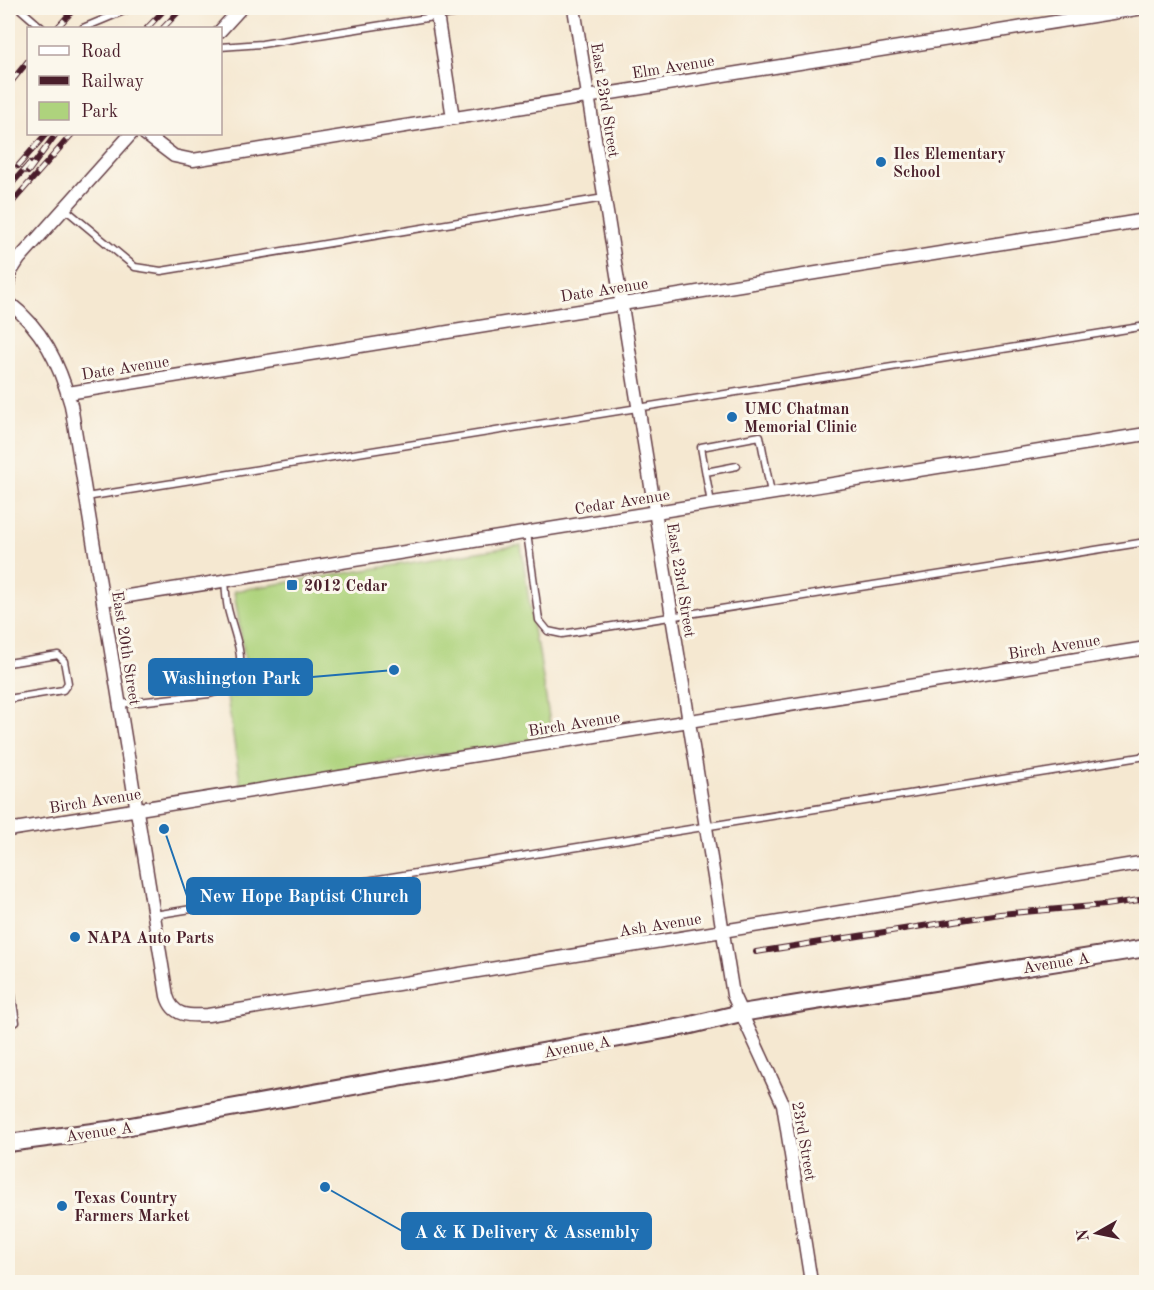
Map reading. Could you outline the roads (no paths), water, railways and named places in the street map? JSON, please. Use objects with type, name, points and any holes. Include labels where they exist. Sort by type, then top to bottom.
[{"type":"main road","name":"Avenue A","points":[[8,1143],[120,1128],[687,1026],[741,1013],[1146,948]]},
{"type":"street","points":[[222,28],[241,8]]},
{"type":"street","name":"East 23rd Street","points":[[574,8],[722,930],[733,995],[741,1013]]},
{"type":"street","name":"Elm Avenue","points":[[146,135],[174,156],[193,160],[1143,8]]},
{"type":"street","points":[[436,11],[453,118]]},
{"type":"street","points":[[8,284],[10,273],[19,259],[130,135]]},
{"type":"street","name":"Date Avenue","points":[[68,393],[1146,220]]},
{"type":"street","name":"East 20th Street","points":[[8,302],[39,334],[54,356],[63,374],[68,393],[167,996],[172,1009],[179,1013]]},
{"type":"street","name":"Cedar Avenue","points":[[103,600],[1146,434]]},
{"type":"street","name":"Birch Avenue","points":[[8,830],[1146,648]]},
{"type":"street","name":"Ash Avenue","points":[[179,1013],[208,1015],[1146,862]]},
{"type":"street","name":"23rd Street","points":[[741,1013],[783,1104],[812,1282]]},
{"type":"lane","points":[[20,8],[41,27]]},
{"type":"lane","points":[[85,27],[131,8]]},
{"type":"lane","points":[[222,47],[262,44],[436,11],[490,8]]},
{"type":"lane","points":[[64,208],[135,267],[161,271],[605,198]]},
{"type":"lane","points":[[86,497],[1146,326]]},
{"type":"lane","points":[[711,504],[701,447],[760,436],[771,494]]},
{"type":"lane","points":[[706,472],[737,466]]},
{"type":"lane","points":[[526,533],[540,620],[548,631],[562,634],[1146,542]]},
{"type":"lane","points":[[120,704],[209,694],[224,691],[233,683],[240,671],[240,653],[228,608],[225,581]]},
{"type":"lane","points":[[8,663],[58,655],[64,661],[68,683],[63,690],[8,699]]},
{"type":"lane","points":[[154,915],[1146,756]]},
{"type":"lane","points":[[8,971],[16,1022],[8,1024]]},
{"type":"railway","points":[[58,27],[75,8]]},
{"type":"railway","points":[[148,27],[166,8]]},
{"type":"railway","points":[[164,27],[182,8]]},
{"type":"railway","points":[[11,82],[27,62]]},
{"type":"railway","points":[[18,166],[45,135]]},
{"type":"railway","points":[[28,172],[55,135]]},
{"type":"railway","points":[[8,207],[71,135]]},
{"type":"railway","points":[[8,188],[30,163]]},
{"type":"railway","points":[[756,952],[1000,914],[1146,899]]},
{"type":"place","name":"Iles Elementary School","points":[[881,162]]},
{"type":"place","name":"UMC Chatman Memorial Clinic","points":[[732,417]]},
{"type":"place","name":"2012 Cedar","points":[[292,585]]},
{"type":"place","name":"Washington Park","points":[[394,670]]},
{"type":"place","name":"New Hope Baptist Church","points":[[164,829]]},
{"type":"place","name":"NAPA Auto Parts","points":[[75,937]]},
{"type":"place","name":"A & K Delivery & Assembly","points":[[325,1187]]},
{"type":"place","name":"Texas Country Farmers Market","points":[[62,1206]]}]
